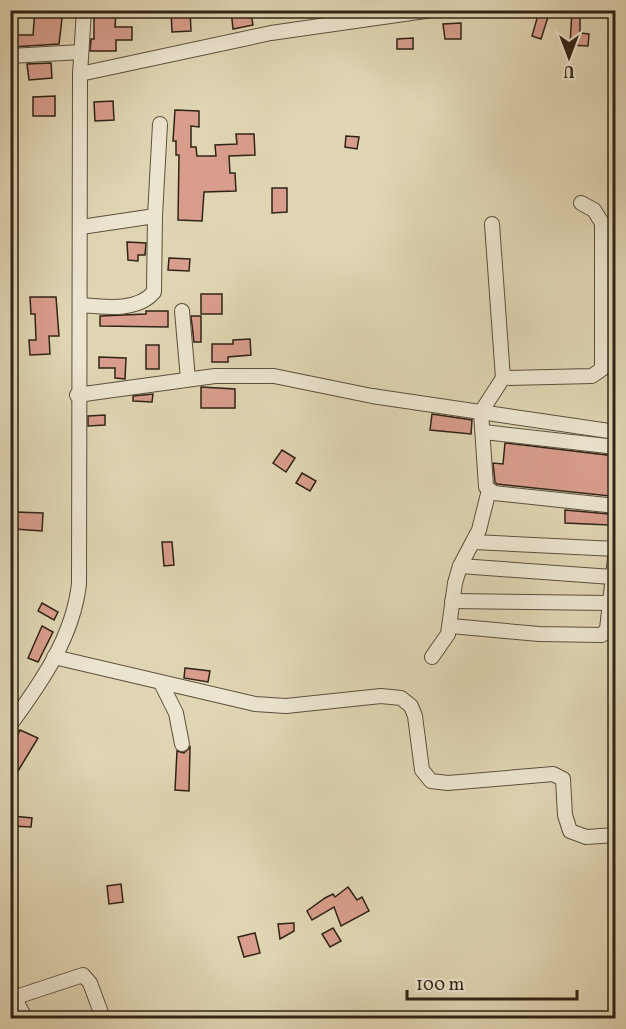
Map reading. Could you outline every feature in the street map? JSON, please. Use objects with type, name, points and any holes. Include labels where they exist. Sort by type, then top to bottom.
[{"type":"street","points":[[10,725],[43,679],[54,657],[76,605],[79,584],[77,395],[81,227],[80,74],[84,10]]},
{"type":"street","points":[[80,74],[271,33],[432,10]]},
{"type":"street","points":[[10,56],[81,52]]},
{"type":"street","points":[[80,305],[121,306],[148,299],[154,292],[160,124]]},
{"type":"street","points":[[503,378],[592,376],[602,369],[602,223],[594,210],[581,203]]},
{"type":"street","points":[[81,227],[155,216]]},
{"type":"street","points":[[492,224],[503,378],[481,412],[486,488],[495,493],[615,506]]},
{"type":"street","points":[[182,311],[188,379]]},
{"type":"street","points":[[77,395],[188,379],[232,375],[274,376],[372,396],[615,432]]},
{"type":"street","points":[[484,432],[615,447]]},
{"type":"street","points":[[432,657],[444,641],[451,626],[452,601],[460,566],[474,542],[489,490]]},
{"type":"street","points":[[451,626],[596,637],[605,633],[607,629],[615,555],[474,542]]},
{"type":"street","points":[[460,566],[612,577]]},
{"type":"street","points":[[452,601],[609,603]]},
{"type":"street","points":[[54,657],[255,704],[286,706],[381,696],[401,698],[411,706],[415,716],[422,770],[431,781],[448,783],[553,774],[563,779],[565,815],[570,831],[586,837],[615,835]]},
{"type":"street","points":[[161,683],[176,713],[182,744]]},
{"type":"street","points":[[25,1018],[12,994],[83,975],[90,983],[103,1018]]},
{"type":"building","points":[[35,10],[63,10],[59,44],[12,47],[12,35],[33,35]]},
{"type":"building","points":[[171,10],[190,10],[191,31],[172,32]]},
{"type":"building","points":[[231,10],[247,10],[247,15],[251,14],[253,25],[233,29]]},
{"type":"building","points":[[572,10],[580,10],[580,33],[589,34],[588,46],[570,45]]},
{"type":"building","points":[[94,12],[116,13],[115,27],[132,27],[132,40],[116,40],[116,51],[90,51],[91,39],[94,39]]},
{"type":"building","points":[[538,15],[548,17],[541,39],[532,36]]},
{"type":"building","points":[[461,23],[461,39],[445,39],[443,24]]},
{"type":"building","points":[[413,38],[413,49],[397,49],[397,39]]},
{"type":"building","points":[[51,63],[52,78],[29,80],[27,64]]},
{"type":"building","points":[[55,96],[55,116],[33,116],[33,97]]},
{"type":"building","points":[[113,101],[114,120],[95,121],[94,102]]},
{"type":"building","points":[[175,110],[199,111],[199,127],[191,126],[191,147],[196,147],[197,156],[216,156],[215,145],[237,144],[236,134],[254,134],[255,155],[229,156],[230,173],[235,173],[236,191],[204,192],[202,221],[178,220],[179,155],[176,155],[176,141],[173,141]]},
{"type":"building","points":[[346,136],[359,137],[357,149],[345,147]]},
{"type":"building","points":[[272,188],[287,188],[287,212],[272,213]]},
{"type":"building","points":[[127,242],[146,243],[145,255],[138,255],[138,261],[128,260]]},
{"type":"building","points":[[169,258],[190,259],[189,271],[168,270]]},
{"type":"building","points":[[201,294],[222,294],[222,314],[201,314]]},
{"type":"building","points":[[30,297],[56,297],[59,336],[49,336],[50,354],[30,355],[29,340],[36,340],[35,314],[31,314]]},
{"type":"building","points":[[146,311],[168,311],[168,327],[100,326],[100,316],[146,314]]},
{"type":"building","points":[[191,316],[201,316],[201,342],[194,342]]},
{"type":"building","points":[[250,339],[251,355],[228,357],[228,362],[212,362],[212,344],[233,344],[233,340]]},
{"type":"building","points":[[146,345],[159,345],[159,369],[146,369]]},
{"type":"building","points":[[99,357],[126,358],[125,379],[115,378],[115,368],[99,368]]},
{"type":"building","points":[[201,387],[235,389],[235,408],[201,408]]},
{"type":"building","points":[[153,394],[152,402],[133,401],[133,396]]},
{"type":"building","points":[[432,414],[472,420],[471,434],[430,430]]},
{"type":"building","points":[[105,415],[105,425],[88,426],[88,416]]},
{"type":"building","points":[[505,443],[615,456],[615,486],[611,486],[610,496],[497,484],[493,463],[503,464]]},
{"type":"building","points":[[282,450],[295,458],[286,472],[273,463]]},
{"type":"building","points":[[302,473],[316,481],[310,491],[296,483]]},
{"type":"building","points":[[565,510],[609,514],[609,525],[565,523]]},
{"type":"building","points":[[16,512],[43,513],[42,531],[15,529]]},
{"type":"building","points":[[162,542],[172,542],[174,565],[164,566]]},
{"type":"building","points":[[42,603],[58,612],[54,620],[38,611]]},
{"type":"building","points":[[42,626],[53,632],[38,662],[28,658]]},
{"type":"building","points":[[185,668],[210,671],[208,682],[184,678]]},
{"type":"building","points":[[20,730],[38,738],[18,771],[10,767],[10,750]]},
{"type":"building","points":[[190,747],[189,791],[175,790],[177,751],[184,753]]},
{"type":"building","points":[[13,816],[32,818],[31,827],[12,826]]},
{"type":"building","points":[[121,884],[123,902],[109,904],[107,886]]},
{"type":"building","points":[[348,887],[357,900],[362,897],[369,911],[341,926],[334,907],[312,920],[307,911],[325,898],[333,894],[335,897]]},
{"type":"building","points":[[294,923],[294,931],[280,939],[278,924]]},
{"type":"building","points":[[333,928],[341,941],[330,947],[322,934]]},
{"type":"building","points":[[255,933],[260,953],[244,957],[238,937]]}]
